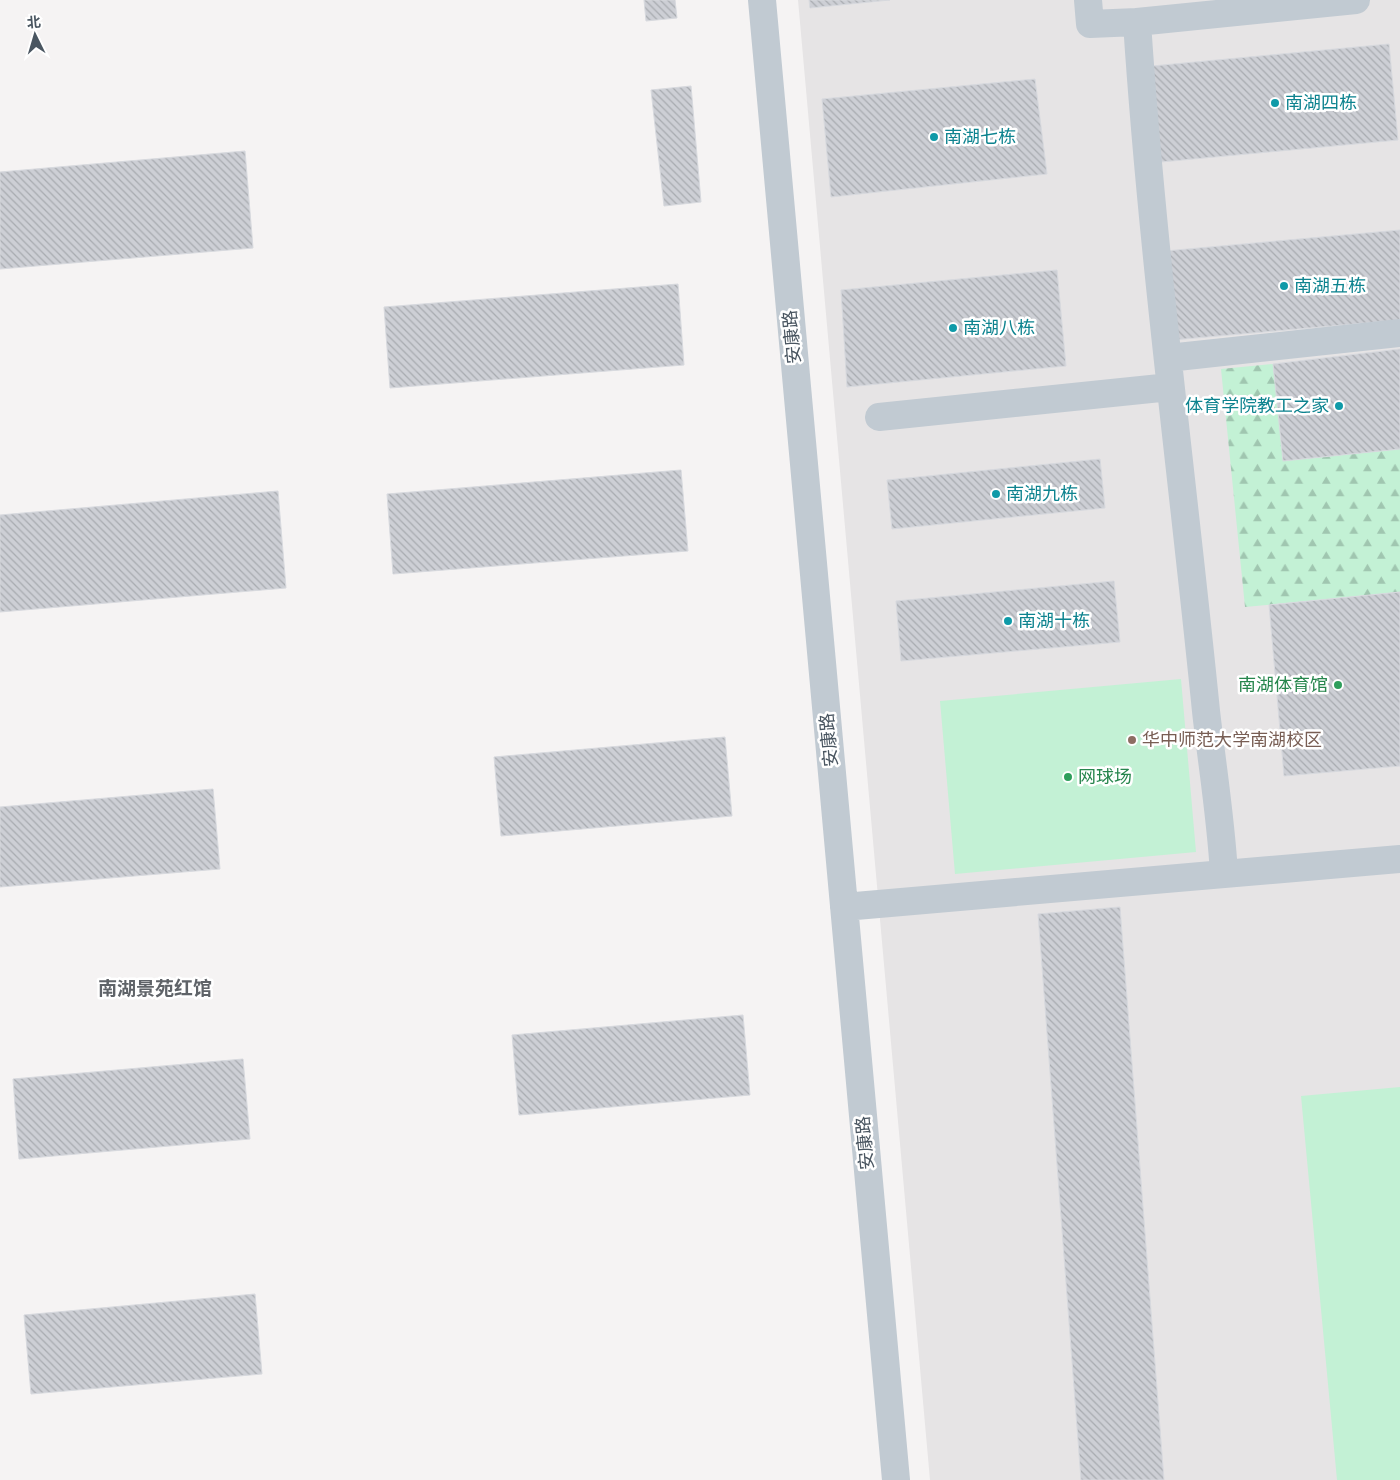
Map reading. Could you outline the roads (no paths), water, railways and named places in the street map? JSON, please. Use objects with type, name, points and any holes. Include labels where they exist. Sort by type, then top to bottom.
[{"type":"street","name":"安康路","points":[[762,0],[896,1480]]},
{"type":"street","points":[[1088,0],[1090,24],[1137,22],[1356,0]]},
{"type":"street","points":[[1137,22],[1170,387],[1198,619],[1222,836],[1224,874]]},
{"type":"street","points":[[1168,358],[1400,332]]},
{"type":"street","points":[[878,417],[1170,387]]},
{"type":"street","points":[[844,907],[1400,859]]},
{"type":"place","name":"南湖四栋","points":[[1275,103]]},
{"type":"place","name":"南湖七栋","points":[[934,137]]},
{"type":"place","name":"南湖五栋","points":[[1284,286]]},
{"type":"place","name":"南湖八栋","points":[[953,328]]},
{"type":"place","name":"体育学院教工之家","points":[[1339,406]]},
{"type":"place","name":"南湖九栋","points":[[996,494]]},
{"type":"place","name":"南湖十栋","points":[[1008,621]]},
{"type":"place","name":"南湖体育馆","points":[[1338,685]]},
{"type":"place","name":"华中师范大学南湖校区","points":[[1132,740]]},
{"type":"place","name":"网球场","points":[[1068,777]]},
{"type":"district","name":"南湖景苑红馆","points":[[155,988]]}]
